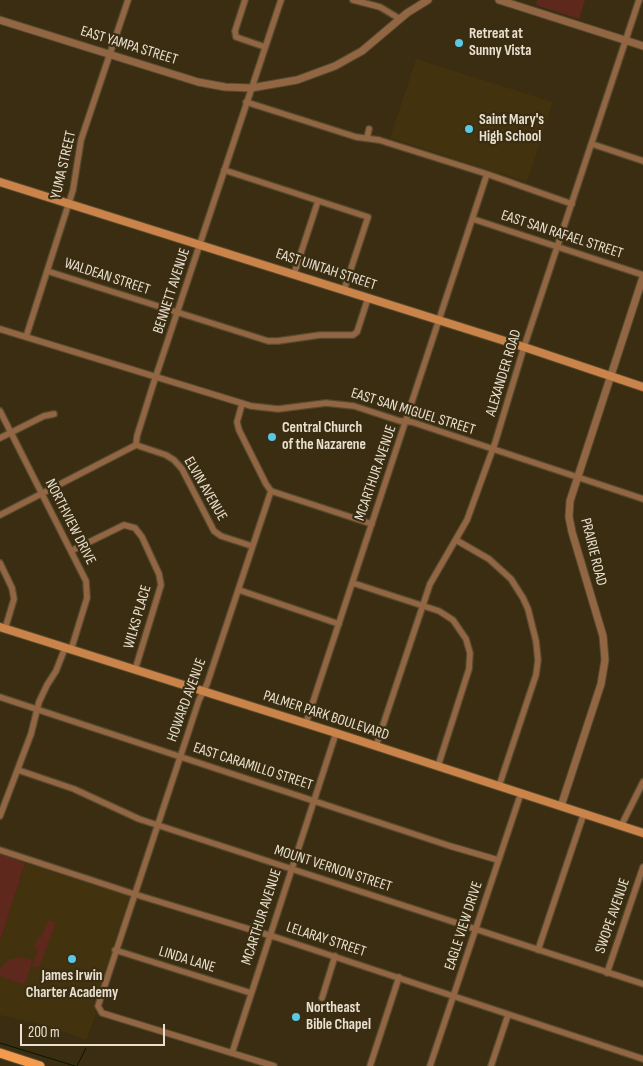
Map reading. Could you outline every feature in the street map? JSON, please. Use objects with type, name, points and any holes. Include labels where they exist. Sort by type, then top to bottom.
[{"type":"main road","name":"EAST UINTAH STREET","points":[[0,182],[524,347],[643,387]]},
{"type":"main road","name":"PALMER PARK BOULEVARD","points":[[3,628],[336,732],[643,833]]},
{"type":"main road","points":[[0,1054],[40,1066]]},
{"type":"street","name":"YUMA STREET","points":[[26,337],[74,185],[79,147],[128,0]]},
{"type":"street","points":[[245,0],[236,30],[236,37],[265,47]]},
{"type":"street","name":"BENNETT AVENUE","points":[[136,445],[137,436],[156,377],[280,0]]},
{"type":"street","points":[[353,0],[380,7],[400,19]]},
{"type":"street","name":"EAST YAMPA STREET","points":[[0,20],[198,82],[251,88],[297,80],[335,66],[370,45],[415,7],[428,0]]},
{"type":"street","points":[[499,0],[643,46]]},
{"type":"street","name":"ALEXANDER ROAD","points":[[376,746],[430,584],[456,540],[475,500],[493,449],[524,347],[639,0]]},
{"type":"street","points":[[246,102],[356,137],[378,140],[487,174],[572,204]]},
{"type":"street","points":[[368,138],[369,129]]},
{"type":"street","points":[[592,144],[643,161]]},
{"type":"street","points":[[224,170],[368,217],[344,290]]},
{"type":"street","name":"MCARTHUR AVENUE","points":[[306,723],[487,174]]},
{"type":"street","points":[[294,274],[318,201]]},
{"type":"street","name":"EAST SAN RAFAEL STREET","points":[[473,220],[643,276]]},
{"type":"street","name":"WALDEAN STREET","points":[[47,271],[268,341],[320,335],[349,336],[357,332],[368,298]]},
{"type":"street","name":"PRAIRIE ROAD","points":[[561,806],[601,684],[605,660],[603,636],[572,532],[569,517],[570,501],[643,276]]},
{"type":"street","name":"EAST SAN MIGUEL STREET","points":[[0,329],[242,404],[264,408],[318,403],[342,404],[493,449],[643,498]]},
{"type":"street","points":[[242,404],[237,422],[238,430],[271,490],[372,524]]},
{"type":"street","name":"NORTHVIEW DRIVE","points":[[0,410],[86,581],[88,592],[68,649],[44,691],[31,734],[0,816]]},
{"type":"street","points":[[0,438],[44,416],[54,414]]},
{"type":"street","points":[[0,515],[136,445]]},
{"type":"street","name":"ELVIN AVENUE","points":[[136,445],[166,455],[174,460],[182,469],[211,527],[217,534],[252,546]]},
{"type":"street","name":"HOWARD AVENUE","points":[[232,1053],[102,1013],[98,1009],[98,1004],[180,756],[239,590],[271,490]]},
{"type":"street","name":"WILKS PLACE","points":[[71,551],[124,525],[135,528],[142,537],[159,574],[161,585],[135,670]]},
{"type":"street","points":[[456,540],[489,559],[511,579],[528,609],[536,641],[538,660],[536,675],[499,786]]},
{"type":"street","points":[[0,563],[14,594],[13,605],[3,628]]},
{"type":"street","points":[[353,583],[439,611],[454,620],[463,632],[470,653],[468,676],[438,766]]},
{"type":"street","points":[[239,590],[339,624]]},
{"type":"street","name":"EAST CARAMILLO STREET","points":[[0,696],[450,846],[498,860]]},
{"type":"street","name":"MCARTHUR AVENUE","points":[[232,1053],[336,732]]},
{"type":"street","name":"MOUNT VERNON STREET","points":[[18,770],[74,789],[139,819],[643,984]]},
{"type":"street","points":[[620,826],[643,782]]},
{"type":"street","name":"EAGLE VIEW DRIVE","points":[[430,1066],[521,793]]},
{"type":"street","points":[[538,950],[584,813]]},
{"type":"street","name":"LELARAY STREET","points":[[0,850],[134,894],[335,956],[643,1059]]},
{"type":"street","name":"SWOPE AVENUE","points":[[608,973],[643,867]]},
{"type":"street","name":"LINDA LANE","points":[[115,950],[251,993]]},
{"type":"street","points":[[322,998],[335,956]]},
{"type":"street","points":[[370,1066],[399,977]]},
{"type":"street","points":[[491,1066],[508,1015]]},
{"type":"street","points":[[232,1053],[274,1066]]},
{"type":"shaded area","points":[[537,0],[585,0],[579,19],[536,5]]},
{"type":"shaded area","name":"Saint Mary's High School","points":[[416,59],[553,102],[527,182],[390,138]]},
{"type":"shaded area","points":[[0,854],[25,863],[0,942]]},
{"type":"shaded area","points":[[25,863],[128,896],[129,898],[94,1003],[96,1014],[86,1040],[45,1025],[0,1015],[0,942]]},
{"type":"shaded area","points":[[48,920],[56,922],[39,968],[32,966],[38,949],[34,947],[38,937],[41,938]]},
{"type":"shaded area","points":[[20,957],[32,960],[26,982],[22,984],[0,976],[0,970],[3,965],[11,959]]},
{"type":"waterway","points":[[0,1043],[75,1066]]},
{"type":"waterway","points":[[77,1066],[86,1048]]},
{"type":"place","name":"Retreat at Sunny Vista","points":[[459,43]]},
{"type":"place","name":"Saint Mary's High School","points":[[469,129]]},
{"type":"place","name":"Central Church of the Nazarene","points":[[272,437]]},
{"type":"place","name":"James Irwin Charter Academy","points":[[72,959]]},
{"type":"place","name":"Northeast Bible Chapel","points":[[296,1017]]}]
